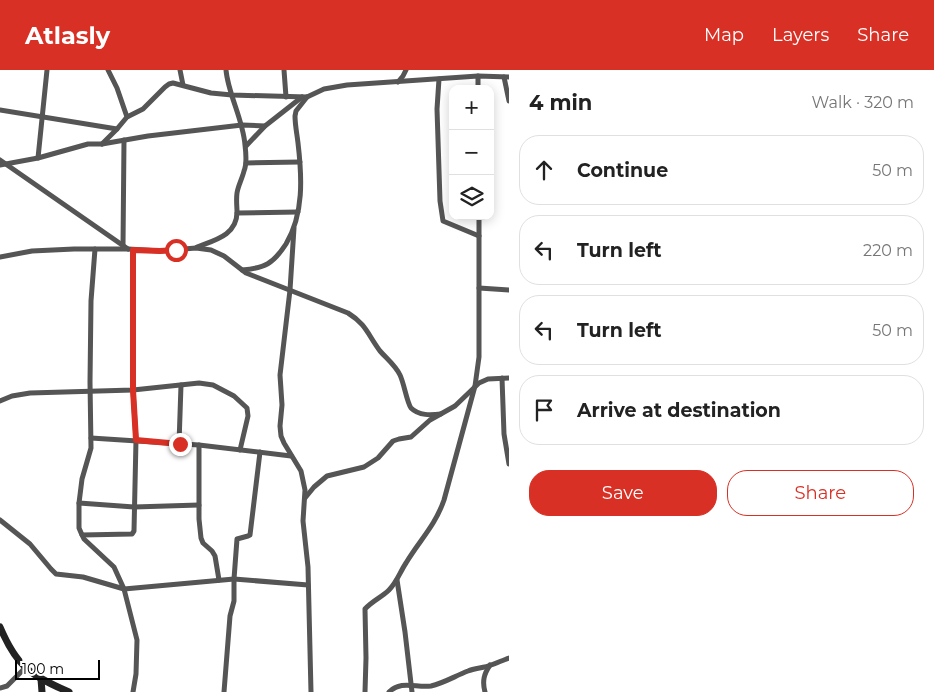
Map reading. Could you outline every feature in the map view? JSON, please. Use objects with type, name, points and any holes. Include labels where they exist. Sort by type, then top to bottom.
[{"type":"street","points":[[38,158],[47,70]]},
{"type":"street","points":[[108,70],[127,117]]},
{"type":"street","points":[[180,70],[182,85]]},
{"type":"street","points":[[196,248],[229,233],[236,222],[237,192],[245,170],[246,146],[226,70]]},
{"type":"street","points":[[284,70],[286,96]]},
{"type":"street","points":[[398,82],[406,70]]},
{"type":"street","points":[[482,70],[490,76]]},
{"type":"street","points":[[478,76],[478,85]]},
{"type":"street","points":[[246,146],[265,126],[304,97],[333,87],[439,78],[507,77],[509,101]]},
{"type":"street","points":[[439,78],[437,139],[442,221],[479,236]]},
{"type":"street","points":[[102,144],[127,117],[143,109],[169,84],[173,83],[204,92],[232,95],[304,97]]},
{"type":"street","points":[[304,97],[295,116],[301,194],[294,228],[290,290],[280,375],[282,405],[280,426],[281,436],[301,471],[305,490],[303,521],[308,567],[311,692]]},
{"type":"street","points":[[0,110],[117,129]]},
{"type":"street","points":[[2,165],[38,158],[88,144],[102,144],[148,136],[242,125],[265,126]]},
{"type":"street","points":[[82,536],[133,534],[134,529],[136,440],[124,140]]},
{"type":"street","points":[[0,160],[2,165],[67,206],[128,248]]},
{"type":"street","points":[[246,164],[300,162]]},
{"type":"street","points":[[237,213],[298,212]]},
{"type":"street","points":[[365,692],[365,609],[390,590],[440,512],[475,386],[480,346],[479,220]]},
{"type":"street","points":[[242,270],[256,269],[277,257],[294,228]]},
{"type":"street","points":[[0,257],[32,251],[128,248],[160,251],[196,248],[211,250],[242,270],[348,313],[359,320],[380,351],[400,374],[410,407],[419,413],[427,415],[441,414]]},
{"type":"street","points":[[95,249],[90,390],[91,438],[90,455],[82,479],[79,503],[79,528],[82,536],[114,567],[124,589],[137,640],[136,674],[133,692]]},
{"type":"street","points":[[479,288],[509,290]]},
{"type":"street","points":[[502,378],[504,434],[509,464]]},
{"type":"street","points":[[305,498],[318,482],[327,476],[364,467],[378,458],[393,442],[399,439],[411,438],[426,423],[455,406],[475,386],[483,381],[509,378]]},
{"type":"street","points":[[0,402],[12,396],[30,393],[133,390],[205,383],[212,384],[234,396],[247,408],[248,416],[240,450]]},
{"type":"street","points":[[180,444],[181,385]]},
{"type":"street","points":[[91,438],[200,445],[291,456]]},
{"type":"street","points":[[200,445],[199,505],[201,538],[215,556],[219,580]]},
{"type":"street","points":[[224,692],[230,616],[234,601],[237,539],[250,535],[260,452]]},
{"type":"street","points":[[79,503],[134,507],[199,505]]},
{"type":"street","points":[[0,520],[30,544],[56,574],[83,577],[124,589],[234,579],[308,585]]},
{"type":"street","points":[[397,580],[412,692]]},
{"type":"street","points":[[1,630],[11,649],[25,668],[41,680],[69,692]]},
{"type":"street","points":[[389,692],[398,686],[404,685],[424,686],[439,684],[467,671],[509,658]]},
{"type":"street","points":[[485,692],[483,683],[490,665]]},
{"type":"street","points":[[0,688],[7,686],[25,668]]},
{"type":"street","points":[[41,680],[42,692]]},
{"type":"route","points":[[176,250],[133,250],[133,390],[136,440],[180,444]]}]
